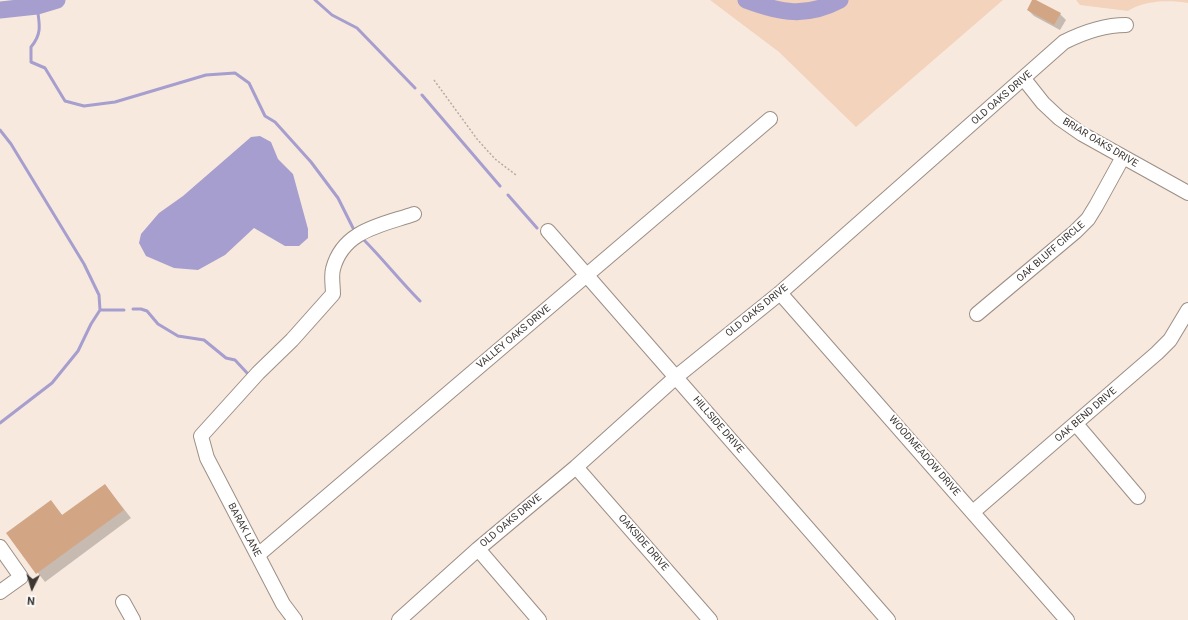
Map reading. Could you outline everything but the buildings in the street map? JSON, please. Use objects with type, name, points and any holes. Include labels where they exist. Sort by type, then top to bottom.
[{"type":"street","name":"OLD OAKS DRIVE","points":[[399,620],[478,549],[576,467],[676,377],[780,293],[1024,79],[1064,42],[1083,33],[1105,27],[1126,25]]},
{"type":"street","name":"BRIAR OAKS DRIVE","points":[[1024,79],[1043,103],[1059,118],[1082,134],[1188,193]]},
{"type":"street","name":"VALLEY OAKS DRIVE","points":[[258,555],[770,119]]},
{"type":"street","name":"OAK BLUFF CIRCLE","points":[[977,314],[1075,232],[1088,219],[1123,157]]},
{"type":"street","name":"BARAK LANE","points":[[294,620],[283,604],[207,458],[201,436],[258,373],[292,340],[333,294],[333,270],[342,248],[362,232],[414,214]]},
{"type":"street","name":"HILLSIDE DRIVE","points":[[548,231],[888,620]]},
{"type":"street","name":"WOODMEADOW DRIVE","points":[[780,293],[1067,620]]},
{"type":"street","name":"OAK BEND DRIVE","points":[[973,512],[1157,353],[1170,340],[1188,310]]},
{"type":"street","points":[[1076,424],[1138,497]]},
{"type":"street","name":"OAKSIDE DRIVE","points":[[576,467],[710,620]]},
{"type":"street","points":[[0,547],[22,577],[0,592]]},
{"type":"street","points":[[478,549],[539,620]]},
{"type":"street","points":[[123,602],[133,620]]},
{"type":"path","points":[[434,80],[477,139],[496,159],[516,175]]},
{"type":"shaded area","points":[[710,0],[1003,0],[856,127],[779,52]]},
{"type":"shaded area","points":[[1076,0],[1188,0],[1188,3],[1173,1],[1149,3],[1134,7],[1128,11],[1080,5]]},
{"type":"shaded area","points":[[260,136],[271,142],[278,159],[293,174],[308,229],[308,238],[299,246],[285,246],[254,228],[225,255],[198,270],[174,268],[146,256],[139,243],[141,234],[159,213],[183,196],[251,137]]},
{"type":"waterway","points":[[0,10],[37,6],[57,0]]},
{"type":"waterway","points":[[315,0],[332,15],[357,28],[415,88]]},
{"type":"waterway","points":[[746,0],[771,8],[793,12],[828,6],[840,0]]},
{"type":"waterway","points":[[37,6],[39,32],[31,47],[31,62],[45,68],[65,101],[84,106],[115,102],[206,75],[235,73],[249,83],[265,116],[275,122],[311,162],[338,198],[353,228]]},
{"type":"waterway","points":[[422,95],[500,186]]},
{"type":"waterway","points":[[0,130],[11,144],[84,264],[99,295],[100,310],[91,324],[78,351],[52,383],[0,423]]},
{"type":"waterway","points":[[508,195],[537,228]]},
{"type":"waterway","points":[[363,239],[420,301]]},
{"type":"waterway","points":[[133,309],[147,311],[158,324],[178,336],[204,340],[226,358],[235,360],[248,374]]},
{"type":"waterway","points":[[100,310],[124,310]]}]
